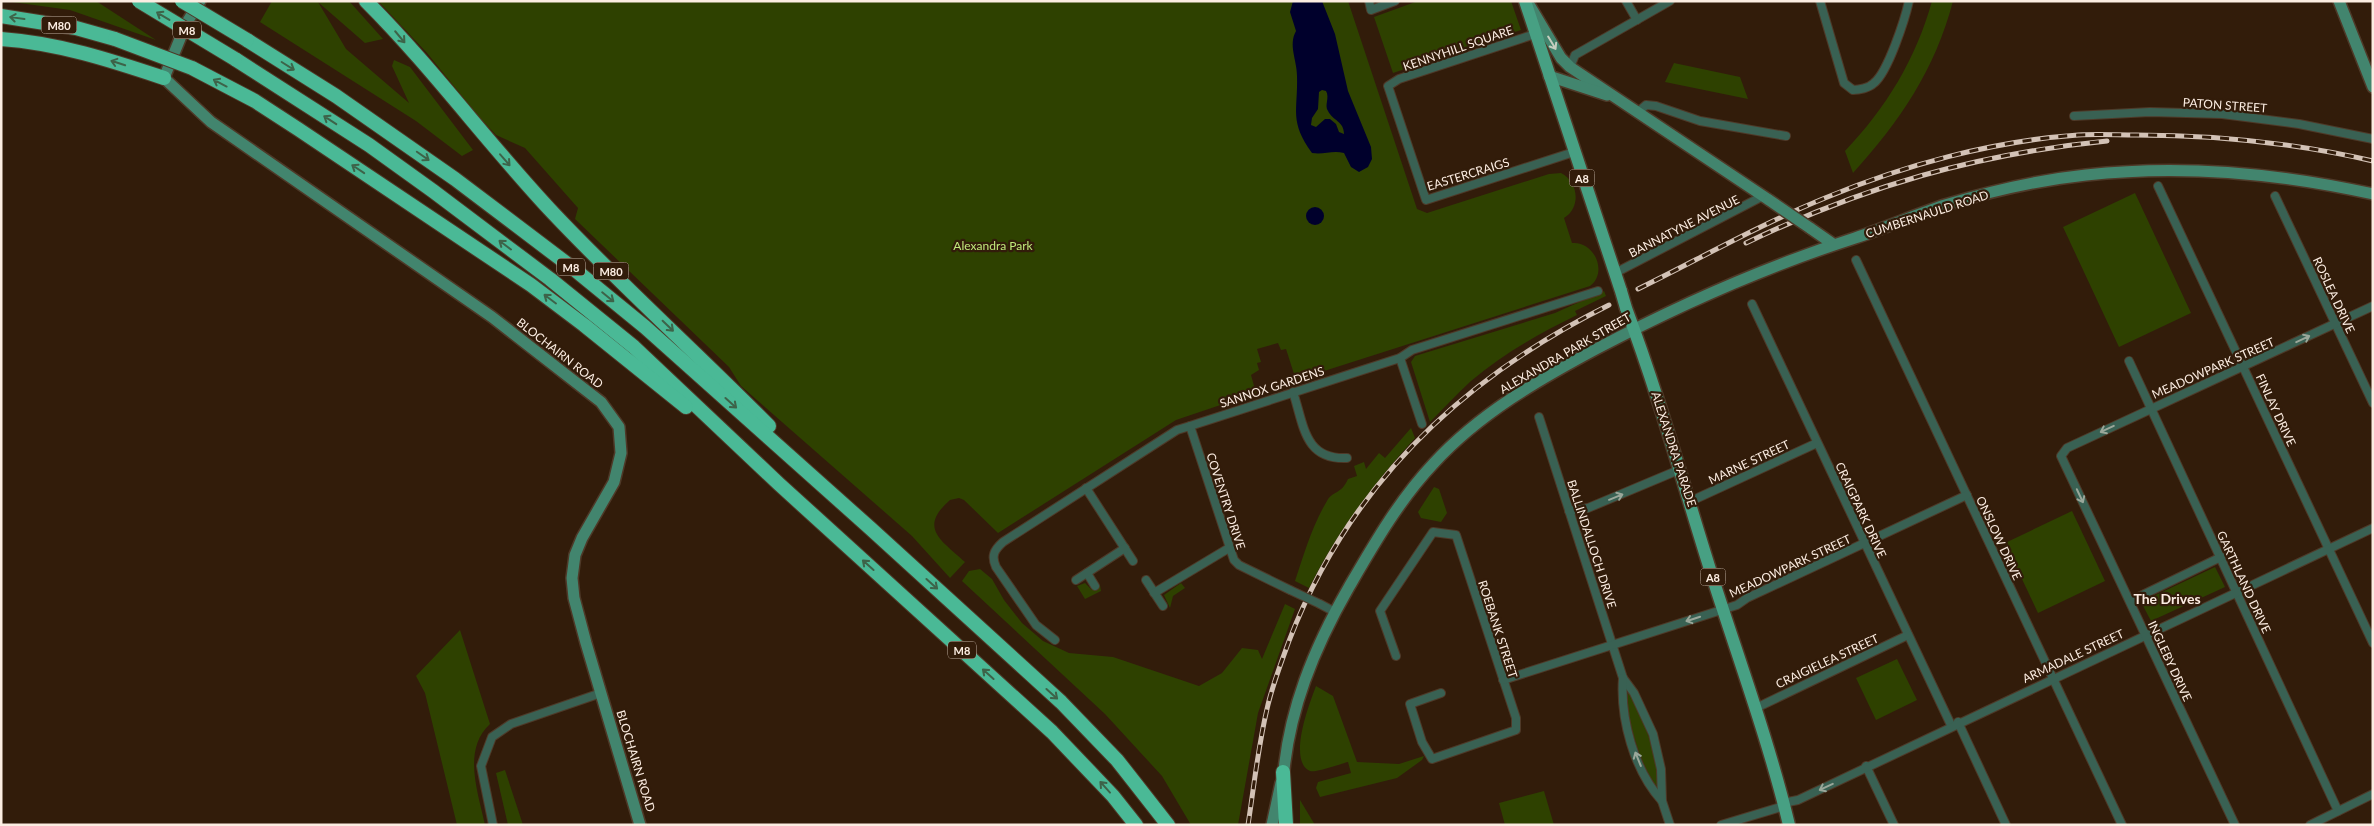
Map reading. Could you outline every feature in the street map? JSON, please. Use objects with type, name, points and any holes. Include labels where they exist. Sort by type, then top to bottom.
[{"type":"highway","name":"M8","points":[[138,1],[235,59],[369,145],[557,284],[634,347],[779,484],[1052,732],[1113,796],[1136,825]]},
{"type":"highway","name":"M8","points":[[182,1],[336,96],[390,133],[462,184],[574,269],[651,333],[870,528],[1061,702],[1117,760],[1168,825]]},
{"type":"highway","name":"M80","points":[[366,1],[389,24],[506,162],[554,214],[870,528]]},
{"type":"highway","name":"M80","points":[[1,16],[76,28],[116,39],[192,68],[255,101],[531,285],[599,337],[779,484]]},
{"type":"highway","points":[[1,39],[31,41],[97,56],[164,78]]},
{"type":"highway","points":[[1283,772],[1286,825]]},
{"type":"main road","name":"A8","points":[[1526,1],[1549,76]]},
{"type":"main road","name":"ALEXANDRA PARADE","points":[[1549,76],[1681,469],[1715,583],[1756,708],[1789,825]]},
{"type":"street","points":[[164,78],[186,24],[200,1]]},
{"type":"street","points":[[1369,1],[1372,10],[1395,1]]},
{"type":"street","points":[[1526,1],[1561,58],[1570,67],[1589,77],[1613,98],[1833,244]]},
{"type":"street","points":[[1626,1],[1637,20]]},
{"type":"street","points":[[1570,67],[1575,55],[1670,1]]},
{"type":"street","points":[[1820,1],[1844,83],[1852,90],[1870,86],[1877,81],[1894,47],[1909,1]]},
{"type":"street","points":[[2339,1],[2373,86]]},
{"type":"street","name":"KENNYHILL SQUARE","points":[[1388,86],[1399,80],[1535,34]]},
{"type":"street","points":[[1549,76],[1613,98]]},
{"type":"street","name":"BLOCHAIRN ROAD","points":[[164,78],[211,122],[492,317],[601,402],[614,420],[618,427],[621,452],[614,482],[582,538],[575,555],[572,578],[574,598],[640,825]]},
{"type":"street","name":"EASTERCRAIGS","points":[[1388,86],[1426,200],[1574,152]]},
{"type":"street","points":[[1637,113],[1646,105],[1656,106],[1700,121],[1786,136]]},
{"type":"street","name":"PATON STREET","points":[[2074,116],[2150,112],[2222,114],[2300,124],[2373,138]]},
{"type":"street","name":"CUMBERNAULD ROAD","points":[[1833,244],[1981,195],[2045,180],[2087,174],[2151,170],[2217,170],[2294,178],[2373,194]]},
{"type":"street","name":"FINLAY DRIVE","points":[[2158,186],[2373,643]]},
{"type":"street","name":"ROSLEA DRIVE","points":[[2275,196],[2373,403]]},
{"type":"street","name":"BANNATYNE AVENUE","points":[[1615,273],[1766,198]]},
{"type":"street","name":"ALEXANDRA PARK STREET","points":[[1283,772],[1290,728],[1304,679],[1335,612],[1387,522],[1435,462],[1476,424],[1566,365],[1634,329],[1741,279],[1833,244]]},
{"type":"street","name":"ONSLOW DRIVE","points":[[1856,260],[2122,825]]},
{"type":"street","name":"SANNOX GARDENS","points":[[1055,640],[1036,626],[996,568],[993,560],[997,547],[1086,488],[1177,430],[1400,358],[1412,350],[1598,290]]},
{"type":"street","name":"CRAIGPARK DRIVE","points":[[1752,304],[1908,635],[2006,825]]},
{"type":"street","name":"MEADOWPARK STREET","points":[[2062,452],[2373,306]]},
{"type":"street","points":[[1400,358],[1422,424]]},
{"type":"street","name":"GARTHLAND DRIVE","points":[[2129,361],[2338,811]]},
{"type":"street","points":[[1293,392],[1308,440],[1315,450],[1335,458],[1347,458]]},
{"type":"street","name":"BALLINDALLOCH DRIVE","points":[[1539,417],[1623,678],[1634,693],[1653,734],[1661,769],[1662,801],[1670,825]]},
{"type":"street","name":"COVENTRY DRIVE","points":[[1190,426],[1229,548],[1238,565],[1335,612]]},
{"type":"street","name":"MARNE STREET","points":[[1691,501],[1817,443]]},
{"type":"street","name":"INGLEBY DRIVE","points":[[2062,452],[2061,456],[2235,825]]},
{"type":"street","points":[[1569,511],[1588,508],[1681,469]]},
{"type":"street","points":[[1086,488],[1133,560]]},
{"type":"street","name":"MEADOWPARK STREET","points":[[1503,680],[1738,605],[1747,598],[1967,495]]},
{"type":"street","name":"ARMADALE STREET","points":[[1721,825],[1798,800],[1954,724],[2373,528]]},
{"type":"street","name":"ROEBANK STREET","points":[[1396,656],[1380,611],[1432,532],[1456,535],[1516,718],[1516,730],[1432,758],[1422,742],[1410,704],[1441,693]]},
{"type":"street","points":[[1076,580],[1125,548]]},
{"type":"street","points":[[1154,593],[1229,548]]},
{"type":"street","points":[[2130,601],[2221,558]]},
{"type":"street","points":[[1087,573],[1095,586]]},
{"type":"street","points":[[1146,580],[1163,606]]},
{"type":"street","name":"CRAIGIELEA STREET","points":[[1756,708],[1908,635]]},
{"type":"street","name":"BALLINDALLOCH DRIVE","points":[[1623,678],[1622,694],[1625,716],[1636,754],[1652,790],[1662,801]]},
{"type":"street","points":[[493,825],[481,766],[492,737],[511,724],[601,692]]},
{"type":"street","points":[[1866,766],[1894,825]]},
{"type":"street","points":[[1272,825],[1283,772]]},
{"type":"street","points":[[1279,825],[1283,772]]},
{"type":"street","points":[[2310,825],[2373,794]]},
{"type":"green space","points":[[5,1],[96,1],[156,40],[70,10]]},
{"type":"green space","points":[[272,1],[349,1],[383,39],[365,43],[318,2],[346,49],[409,103],[392,66],[394,60],[410,67],[473,150],[462,156],[416,121],[260,22]]},
{"type":"green space","name":"Alexandra Park","points":[[378,1],[1348,1],[1417,209],[1427,213],[1549,174],[1561,173],[1571,182],[1576,195],[1573,208],[1564,218],[1572,243],[1587,247],[1593,252],[1598,266],[1598,274],[1590,286],[1296,380],[1286,349],[1281,350],[1278,343],[1257,349],[1261,362],[1257,363],[1259,370],[1251,375],[1256,393],[1176,420],[998,533],[964,500],[959,498],[950,500],[935,518],[934,526],[941,540],[965,562],[950,578],[912,536],[741,386],[729,367],[575,219],[578,208],[525,148],[496,135],[478,116],[427,53]]},
{"type":"green space","points":[[1418,1],[1511,1],[1521,30],[1393,73],[1374,17]]},
{"type":"green space","points":[[1932,1],[1953,1],[1936,50],[1926,72],[1901,114],[1853,173],[1845,151],[1874,118],[1898,82],[1917,43]]},
{"type":"green space","points":[[1674,63],[1740,77],[1748,99],[1665,82]]},
{"type":"green space","points":[[2135,193],[2191,313],[2119,347],[2063,227]]},
{"type":"green space","points":[[1604,291],[1606,296],[1575,311],[1577,315],[1522,345],[1483,371],[1430,422],[1411,362],[1415,356],[1555,313]]},
{"type":"green space","points":[[1411,428],[1415,438],[1357,509],[1331,547],[1309,588],[1295,581],[1313,530],[1329,498],[1343,488],[1348,479],[1357,476],[1354,466],[1364,462],[1366,469],[1379,453],[1385,458]]},
{"type":"green space","points":[[1434,487],[1439,489],[1447,513],[1441,522],[1421,518],[1418,512]]},
{"type":"green space","points":[[2072,511],[2105,581],[2038,613],[2005,543]]},
{"type":"green space","points":[[2215,567],[2225,587],[2151,621],[2141,602]]},
{"type":"green space","points":[[980,569],[992,579],[1004,600],[1022,623],[1043,641],[1069,653],[1113,657],[1199,686],[1222,673],[1242,648],[1258,650],[1262,659],[1285,604],[1295,609],[1258,713],[1238,825],[1191,825],[1162,776],[1105,714],[962,581],[969,571]]},
{"type":"green space","points":[[1085,583],[1092,590],[1100,585],[1101,591],[1085,599],[1077,586]]},
{"type":"green space","points":[[1181,583],[1185,588],[1173,596],[1170,608],[1164,595]]},
{"type":"green space","points":[[460,630],[490,724],[481,734],[476,746],[474,759],[476,785],[485,825],[457,825],[425,693],[416,676]]},
{"type":"green space","points":[[1897,659],[1917,700],[1876,720],[1856,678]]},
{"type":"green space","points":[[1316,686],[1333,696],[1357,762],[1399,764],[1424,756],[1422,760],[1397,778],[1320,797],[1316,788],[1318,782],[1351,773],[1348,762],[1323,770],[1313,771],[1310,771],[1303,765],[1300,756],[1302,731]]},
{"type":"green space","points":[[1628,693],[1635,703],[1650,740],[1657,766],[1658,787],[1652,781],[1636,743],[1627,702]]},
{"type":"green space","points":[[505,770],[523,825],[508,825],[496,773]]},
{"type":"green space","points":[[1544,791],[1554,825],[1505,825],[1499,803]]},
{"type":"green space","points":[[1300,800],[1315,825],[1300,825]]},
{"type":"water","points":[[1293,1],[1322,1],[1335,34],[1348,91],[1371,147],[1372,159],[1368,167],[1359,172],[1351,167],[1344,153],[1312,153],[1300,132],[1296,116],[1297,70],[1293,47],[1296,31],[1290,12]],"holes":[[[1322,90],[1326,91],[1327,109],[1342,126],[1344,134],[1339,132],[1336,124],[1330,119],[1325,119],[1316,127],[1311,125],[1312,118],[1318,109],[1319,92]]]},
{"type":"water","points":[[1315,207],[1321,210],[1324,216],[1321,222],[1315,225],[1309,222],[1306,216],[1309,210]]},
{"type":"railway","points":[[1638,289],[1778,219],[1855,186],[1949,156],[2014,143],[2085,135],[2166,135],[2226,138],[2314,149],[2373,161]]},
{"type":"railway","points":[[1746,243],[1834,205],[1922,176],[2012,154],[2107,141]]},
{"type":"railway","points":[[1248,825],[1261,738],[1274,683],[1289,641],[1314,585],[1343,533],[1377,486],[1416,442],[1459,403],[1505,366],[1555,334],[1609,305]]},
{"type":"district","name":"The Drives","points":[[2167,598]]}]
